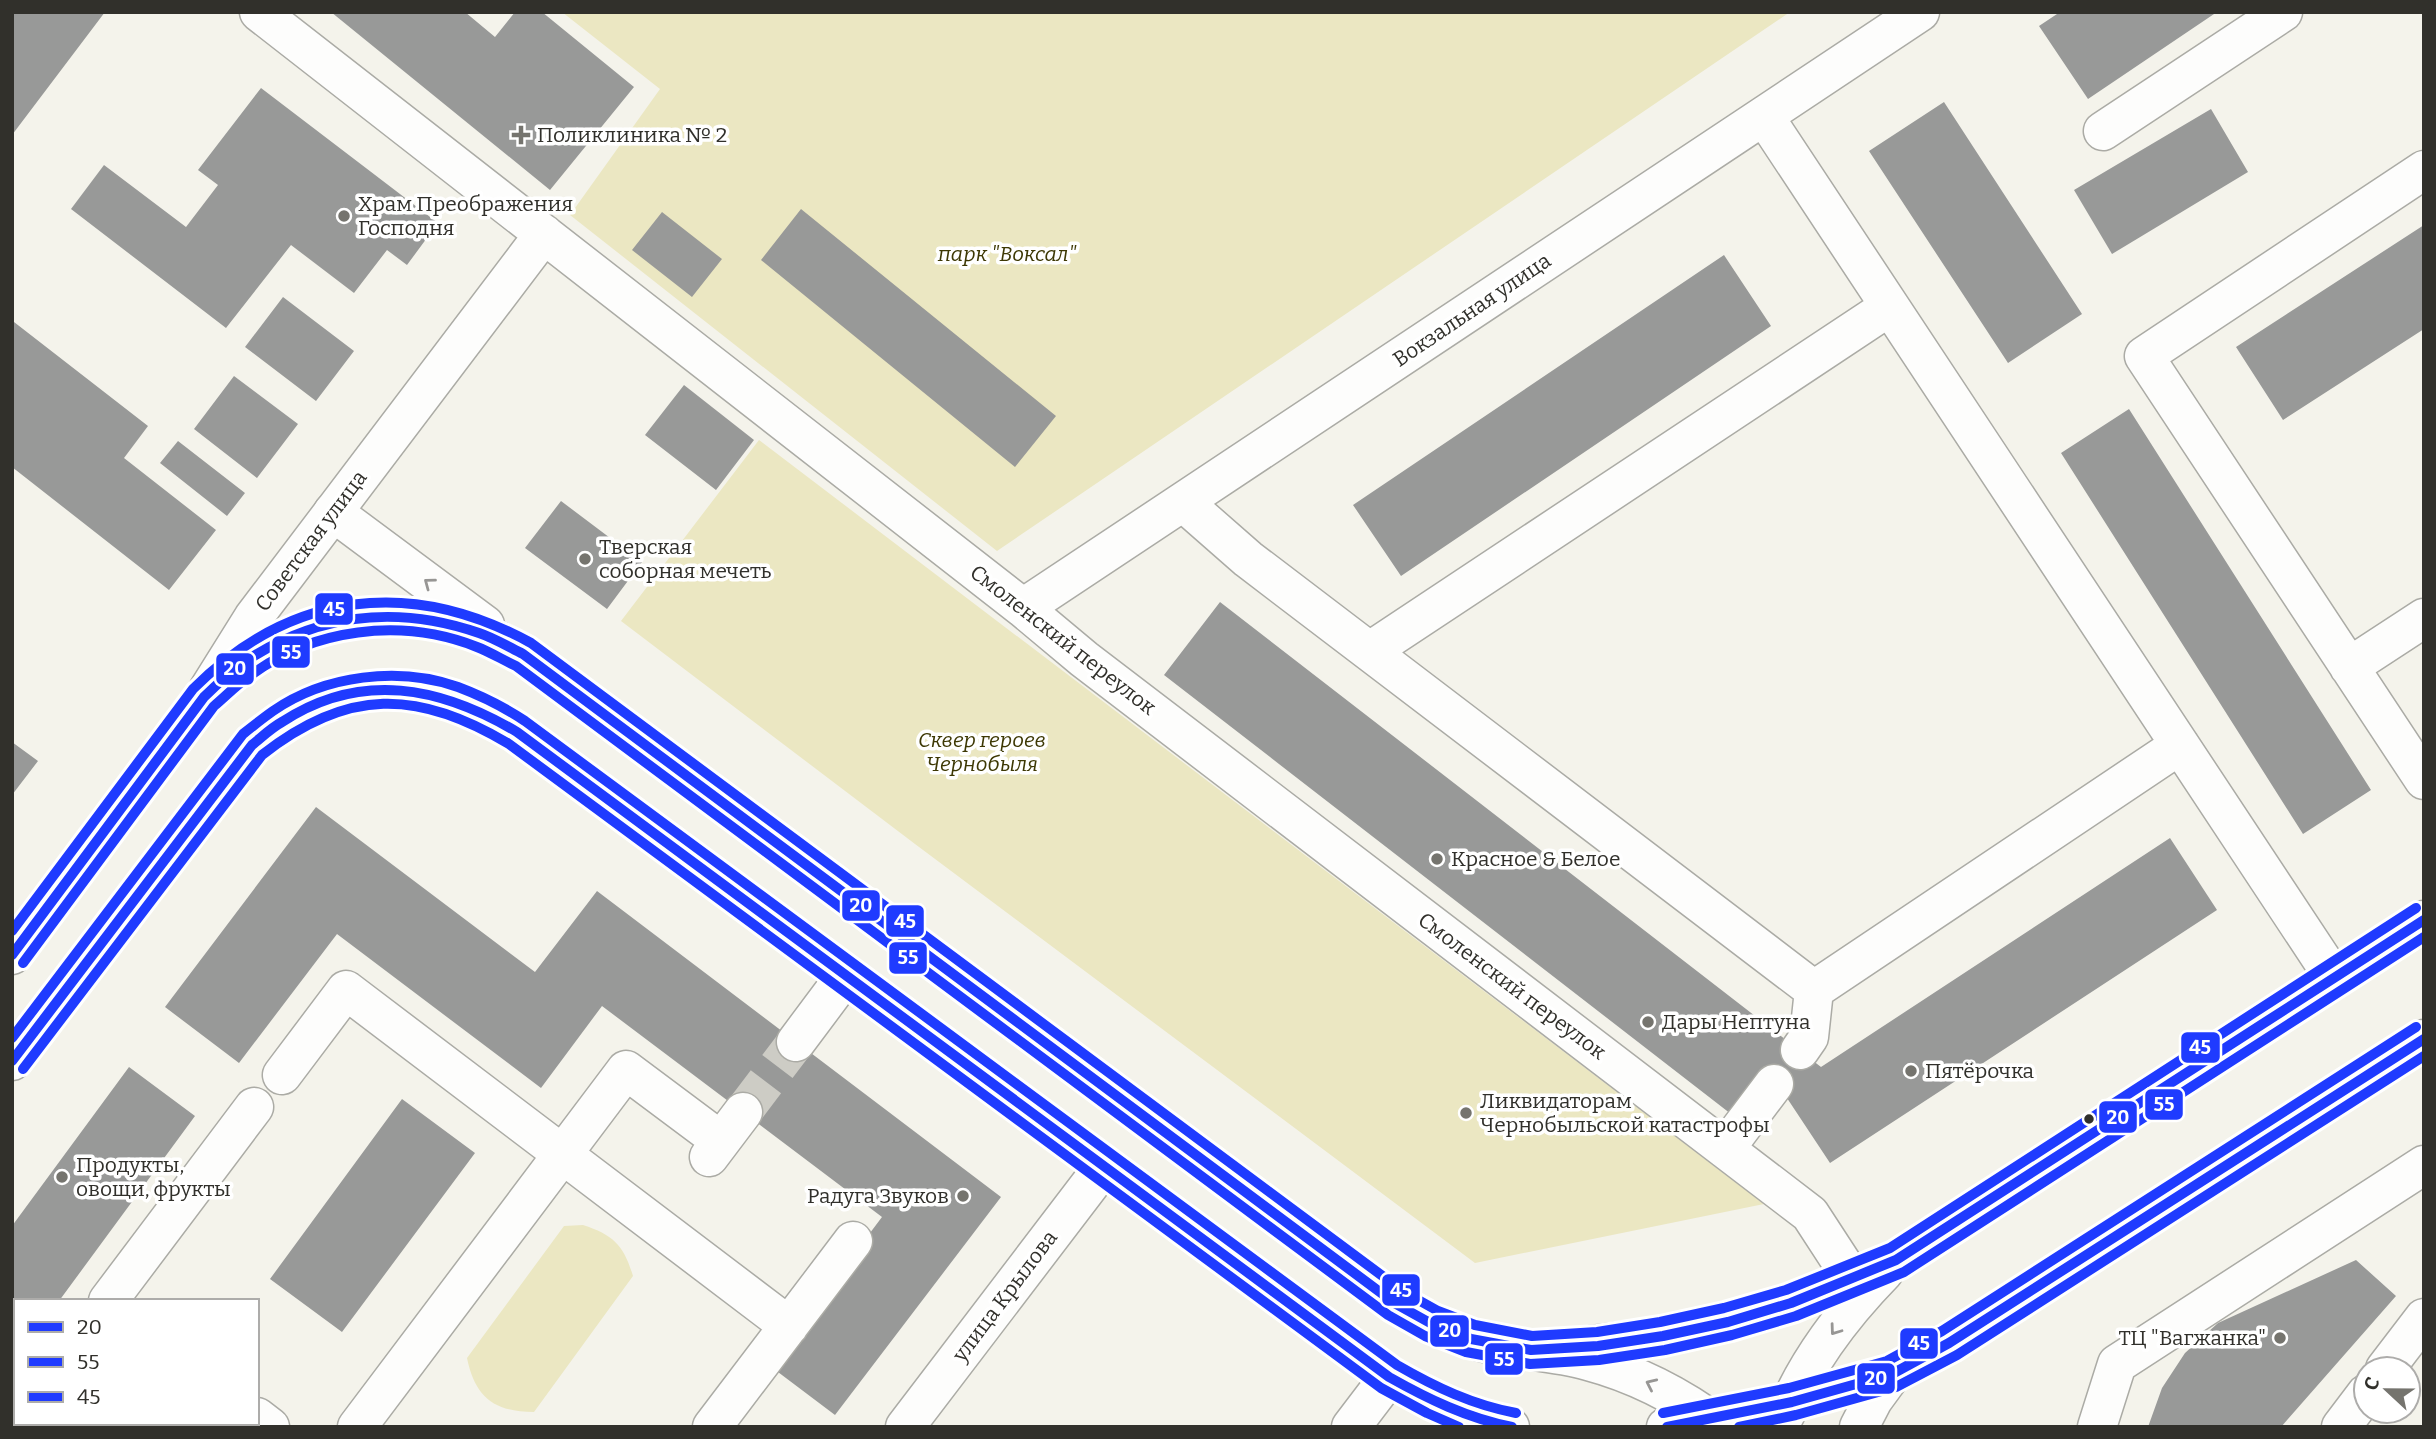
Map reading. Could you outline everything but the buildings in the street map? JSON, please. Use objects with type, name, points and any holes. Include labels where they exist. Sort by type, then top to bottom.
[{"type":"main road","name":"Смоленский переулок","points":[[259,12],[1023,608],[1084,659],[1810,1214],[1853,1280]]},
{"type":"main road","name":"Вокзальная улица","points":[[1023,608],[1920,12]]},
{"type":"main road","points":[[2103,131],[2283,12]]},
{"type":"main road","points":[[1764,116],[2334,978]]},
{"type":"main road","points":[[2424,170],[2144,356],[2424,780]]},
{"type":"main road","name":"Советская улица","points":[[12,955],[204,697],[253,618],[544,234]]},
{"type":"main road","points":[[1370,650],[1889,307]]},
{"type":"main road","points":[[1183,502],[1248,559],[1814,990]]},
{"type":"main road","points":[[333,512],[1396,1304],[1432,1324],[1471,1339],[1569,1356],[1625,1373],[1678,1397],[1716,1422]]},
{"type":"main road","points":[[204,697],[233,669],[268,646],[306,629],[345,619],[387,615],[428,618],[477,631],[523,654]]},
{"type":"main road","points":[[2349,667],[2424,618]]},
{"type":"main road","points":[[12,1061],[252,744],[277,724],[305,709],[350,694],[382,689],[414,690],[461,701],[491,715],[510,728],[846,975],[1097,1175],[1389,1377],[1453,1409],[1509,1426]]},
{"type":"main road","points":[[1814,990],[2179,745]]},
{"type":"main road","points":[[1531,1350],[1611,1344],[1715,1325],[1791,1303],[1853,1280],[1896,1260],[2424,920]]},
{"type":"main road","points":[[796,1042],[846,975]]},
{"type":"main road","points":[[282,1075],[346,990],[789,1326]]},
{"type":"main road","points":[[1800,1050],[1809,1037],[1814,990]]},
{"type":"main road","points":[[1666,1427],[1787,1414],[1892,1374],[1960,1336],[2422,1045]]},
{"type":"main road","points":[[357,1427],[626,1070],[724,1137]]},
{"type":"main road","points":[[1725,1149],[1773,1084]]},
{"type":"main road","points":[[110,1299],[254,1107]]},
{"type":"main road","points":[[2097,1427],[2117,1364],[2424,1165]]},
{"type":"main road","name":"улица Крылова","points":[[905,1427],[1097,1175]]},
{"type":"main road","points":[[712,1427],[853,1241]]},
{"type":"main road","points":[[1787,1414],[1808,1370],[1837,1326],[1896,1260]]},
{"type":"main road","points":[[2396,1355],[2424,1318]]},
{"type":"main road","points":[[1859,1427],[1873,1400],[1892,1374]]},
{"type":"main road","points":[[1351,1427],[1389,1377]]},
{"type":"main road","points":[[2341,1427],[2352,1412]]},
{"type":"green space","name":"парк \"Воксал\"","points":[[562,12],[1790,12],[997,551],[570,215],[660,89]]},
{"type":"green space","name":"Сквер героев Чернобыля","points":[[759,440],[1764,1204],[1475,1263],[621,621]]},
{"type":"green space","points":[[583,1225],[603,1233],[616,1243],[626,1257],[633,1276],[534,1412],[497,1405],[488,1400],[475,1383],[467,1358],[564,1226]]},
{"type":"tunnel","points":[[743,1112],[796,1042]]},
{"type":"transit line","name":"45","points":[[12,931],[193,689],[231,656],[270,631],[311,614],[354,604],[397,603],[441,609],[486,622],[531,643],[1404,1292],[1438,1311],[1475,1325],[1532,1336],[1597,1332],[1724,1308],[1786,1290],[1890,1248],[2416,908]]},
{"type":"transit line","name":"20","points":[[12,955],[204,697],[235,669],[268,648],[297,634],[326,625],[386,617],[448,624],[485,635],[523,654],[1396,1304],[1432,1324],[1471,1339],[1531,1350],[1598,1346],[1728,1322],[1791,1303],[1896,1260],[2424,920]]},
{"type":"transit line","name":"55","points":[[23,963],[214,706],[243,681],[272,661],[328,638],[388,630],[448,638],[482,649],[516,666],[1388,1315],[1425,1336],[1466,1352],[1530,1364],[1599,1360],[1665,1350],[1732,1335],[1796,1316],[1904,1272],[2424,937]]},
{"type":"transit line","name":"45","points":[[12,1038],[243,734],[293,699],[339,682],[387,676],[435,681],[476,694],[525,721],[1397,1365],[1455,1394],[1516,1413]]},
{"type":"transit line","name":"20","points":[[12,1061],[252,745],[282,722],[341,695],[371,690],[430,695],[459,704],[517,732],[1389,1377],[1448,1407],[1512,1427]]},
{"type":"transit line","name":"55","points":[[23,1069],[262,755],[293,733],[324,717],[354,708],[383,704],[413,706],[444,713],[509,744],[1381,1388],[1459,1427]]},
{"type":"transit line","name":"45","points":[[1663,1413],[1789,1388],[1887,1361],[1942,1331],[2416,1027]]},
{"type":"transit line","name":"20","points":[[1667,1427],[1792,1402],[1892,1374],[1949,1343],[2424,1039]]},
{"type":"transit line","name":"55","points":[[1739,1427],[1796,1415],[1896,1387],[1957,1355],[2424,1056]]},
{"type":"place","name":"Поликлиника № 2","points":[[521,135]]},
{"type":"place","name":"Храм Преображения Господня","points":[[344,216]]},
{"type":"place","name":"Тверская соборная мечеть","points":[[585,559]]},
{"type":"place","name":"Красное & Белое","points":[[1437,859]]},
{"type":"place","name":"Дары Нептуна","points":[[1648,1022]]},
{"type":"place","name":"Пятёрочка","points":[[1911,1071]]},
{"type":"place","name":"Ликвидаторам Чернобыльской катастрофы","points":[[1466,1113]]},
{"type":"place","name":"Продукты, овощи, фрукты","points":[[62,1177]]},
{"type":"place","name":"Радуга Звуков","points":[[963,1196]]},
{"type":"place","name":"ТЦ \"Вагжанка\"","points":[[2280,1338]]}]
